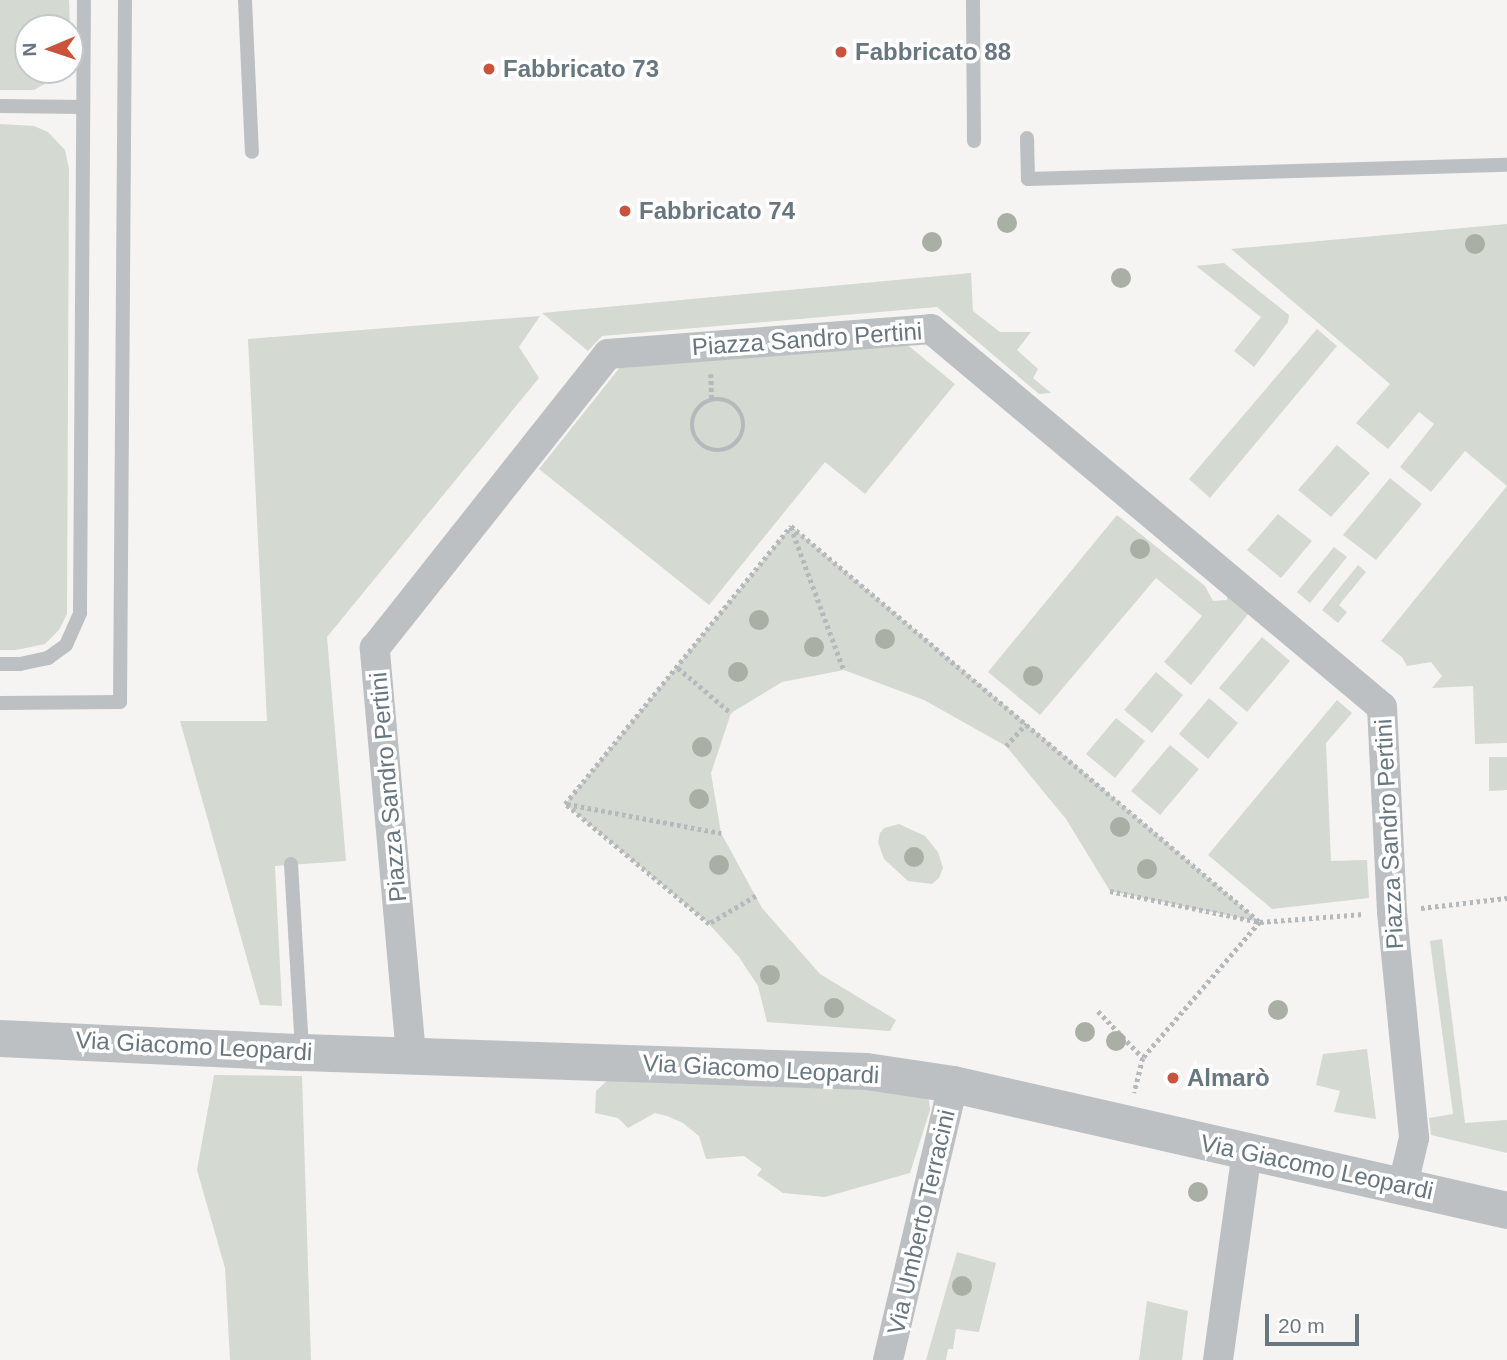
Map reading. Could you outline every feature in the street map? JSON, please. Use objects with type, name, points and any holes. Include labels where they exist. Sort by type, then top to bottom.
[{"type":"street","name":"Piazza Sandro Pertini","points":[[411,1055],[375,648],[608,354],[931,329],[1382,706],[1392,912],[1414,1138],[1403,1185]]},
{"type":"street","name":"Via Giacomo Leopardi","points":[[0,1038],[302,1052],[866,1072],[953,1084],[1507,1210]]},
{"type":"street","name":"Via Umberto Terracini","points":[[888,1360],[953,1084]]},
{"type":"street","points":[[1218,1360],[1247,1151]]},
{"type":"lane","points":[[0,664],[48,658],[66,645],[80,613],[84,0]]},
{"type":"lane","points":[[0,703],[120,702],[125,0]]},
{"type":"lane","points":[[245,0],[252,152]]},
{"type":"lane","points":[[973,0],[974,141]]},
{"type":"lane","points":[[0,106],[83,107]]},
{"type":"lane","points":[[1027,138],[1028,179],[1507,165]]},
{"type":"lane","points":[[291,864],[302,1052]]},
{"type":"path","points":[[712,399],[730,401],[742,414],[743,432],[733,446],[725,450],[708,449],[701,445],[692,431],[694,414],[698,407],[712,399]]},
{"type":"path","points":[[565,804],[791,526]]},
{"type":"path","points":[[791,526],[844,670]]},
{"type":"path","points":[[791,526],[1260,922]]},
{"type":"path","points":[[678,668],[731,713]]},
{"type":"path","points":[[1006,746],[1027,724]]},
{"type":"path","points":[[565,804],[721,833]]},
{"type":"path","points":[[565,804],[709,924],[756,896]]},
{"type":"path","points":[[1110,891],[1260,922],[1392,912],[1507,898]]},
{"type":"path","points":[[1126,1124],[1143,1058],[1260,922]]},
{"type":"path","points":[[1098,1011],[1143,1058]]},
{"type":"shaded area","points":[[0,0],[69,0],[70,14],[14,14],[14,84],[44,84],[34,90],[0,90]]},
{"type":"shaded area","points":[[0,124],[34,126],[48,132],[65,150],[69,169],[67,614],[59,630],[45,644],[16,650],[0,650]]},
{"type":"shaded area","points":[[1507,224],[1507,486],[1465,451],[1431,492],[1400,467],[1434,424],[1419,412],[1388,449],[1356,423],[1390,384],[1231,249]]},
{"type":"shaded area","points":[[1224,263],[1289,315],[1288,322],[1254,367],[1234,351],[1261,317],[1196,266]]},
{"type":"shaded area","points":[[971,273],[973,311],[1000,332],[1031,332],[1017,350],[1038,369],[1033,378],[1051,393],[1039,394],[937,307],[602,336],[588,351],[542,313]]},
{"type":"shaded area","points":[[540,316],[519,347],[539,378],[327,637],[346,861],[275,866],[282,1006],[260,1005],[180,721],[267,721],[248,339]]},
{"type":"shaded area","points":[[1317,329],[1337,346],[1210,498],[1189,479]]},
{"type":"shaded area","points":[[904,342],[955,384],[865,494],[825,462],[709,605],[539,469],[621,366]]},
{"type":"shaded area","points":[[1337,445],[1370,473],[1331,517],[1298,490]]},
{"type":"shaded area","points":[[1390,478],[1422,504],[1376,560],[1343,535]]},
{"type":"shaded area","points":[[1507,486],[1507,743],[1475,744],[1473,686],[1432,688],[1442,676],[1431,662],[1407,666],[1402,657],[1381,641]]},
{"type":"shaded area","points":[[1278,514],[1312,541],[1281,578],[1247,550]]},
{"type":"shaded area","points":[[1117,515],[1205,586],[1213,601],[1227,600],[1227,595],[1249,613],[1191,685],[1164,662],[1202,616],[1156,578],[1040,715],[988,672]]},
{"type":"shaded area","points":[[791,526],[1260,922],[1110,891],[1066,819],[1006,746],[924,700],[844,670],[782,682],[731,713],[711,773],[721,833],[762,908],[820,974],[896,1020],[890,1031],[767,1022],[758,986],[739,957],[709,924],[565,804]]},
{"type":"shaded area","points":[[1334,547],[1347,557],[1310,603],[1297,592]]},
{"type":"shaded area","points":[[1358,565],[1366,572],[1339,605],[1347,612],[1338,623],[1322,610]]},
{"type":"shaded area","points":[[1262,637],[1290,661],[1247,712],[1219,688]]},
{"type":"shaded area","points":[[1156,672],[1183,695],[1152,733],[1124,710]]},
{"type":"shaded area","points":[[1209,698],[1238,723],[1208,759],[1179,734]]},
{"type":"shaded area","points":[[1337,700],[1352,713],[1326,743],[1331,861],[1367,860],[1369,898],[1272,909],[1208,855]]},
{"type":"shaded area","points":[[1116,718],[1145,741],[1115,778],[1086,754]]},
{"type":"shaded area","points":[[1170,745],[1199,769],[1160,815],[1131,791]]},
{"type":"shaded area","points":[[1489,757],[1507,757],[1507,790],[1489,791]]},
{"type":"shaded area","points":[[899,824],[925,836],[938,852],[943,868],[939,878],[932,884],[908,881],[884,859],[878,842],[880,833],[884,828]]},
{"type":"shaded area","points":[[1442,939],[1465,1123],[1507,1120],[1507,1153],[1431,1135],[1429,1118],[1453,1114],[1430,941]]},
{"type":"shaded area","points":[[1367,1049],[1376,1119],[1334,1112],[1340,1091],[1316,1085],[1323,1054]]},
{"type":"shaded area","points":[[619,1070],[920,1089],[929,1100],[930,1110],[910,1173],[825,1197],[783,1193],[757,1175],[762,1169],[744,1156],[706,1159],[699,1136],[683,1123],[667,1116],[655,1113],[628,1128],[618,1118],[595,1113],[596,1091]]},
{"type":"shaded area","points":[[214,1075],[302,1076],[311,1360],[230,1360],[225,1268],[197,1170]]},
{"type":"shaded area","points":[[957,1252],[996,1263],[979,1332],[956,1329],[953,1349],[948,1349],[946,1360],[926,1360]]},
{"type":"shaded area","points":[[1147,1301],[1188,1311],[1182,1360],[1139,1360]]},
{"type":"place","name":"Fabbricato 88","points":[[841,52]]},
{"type":"place","name":"Fabbricato 73","points":[[489,69]]},
{"type":"place","name":"Fabbricato 74","points":[[625,211]]},
{"type":"place","name":"Almarò","points":[[1173,1078]]}]
